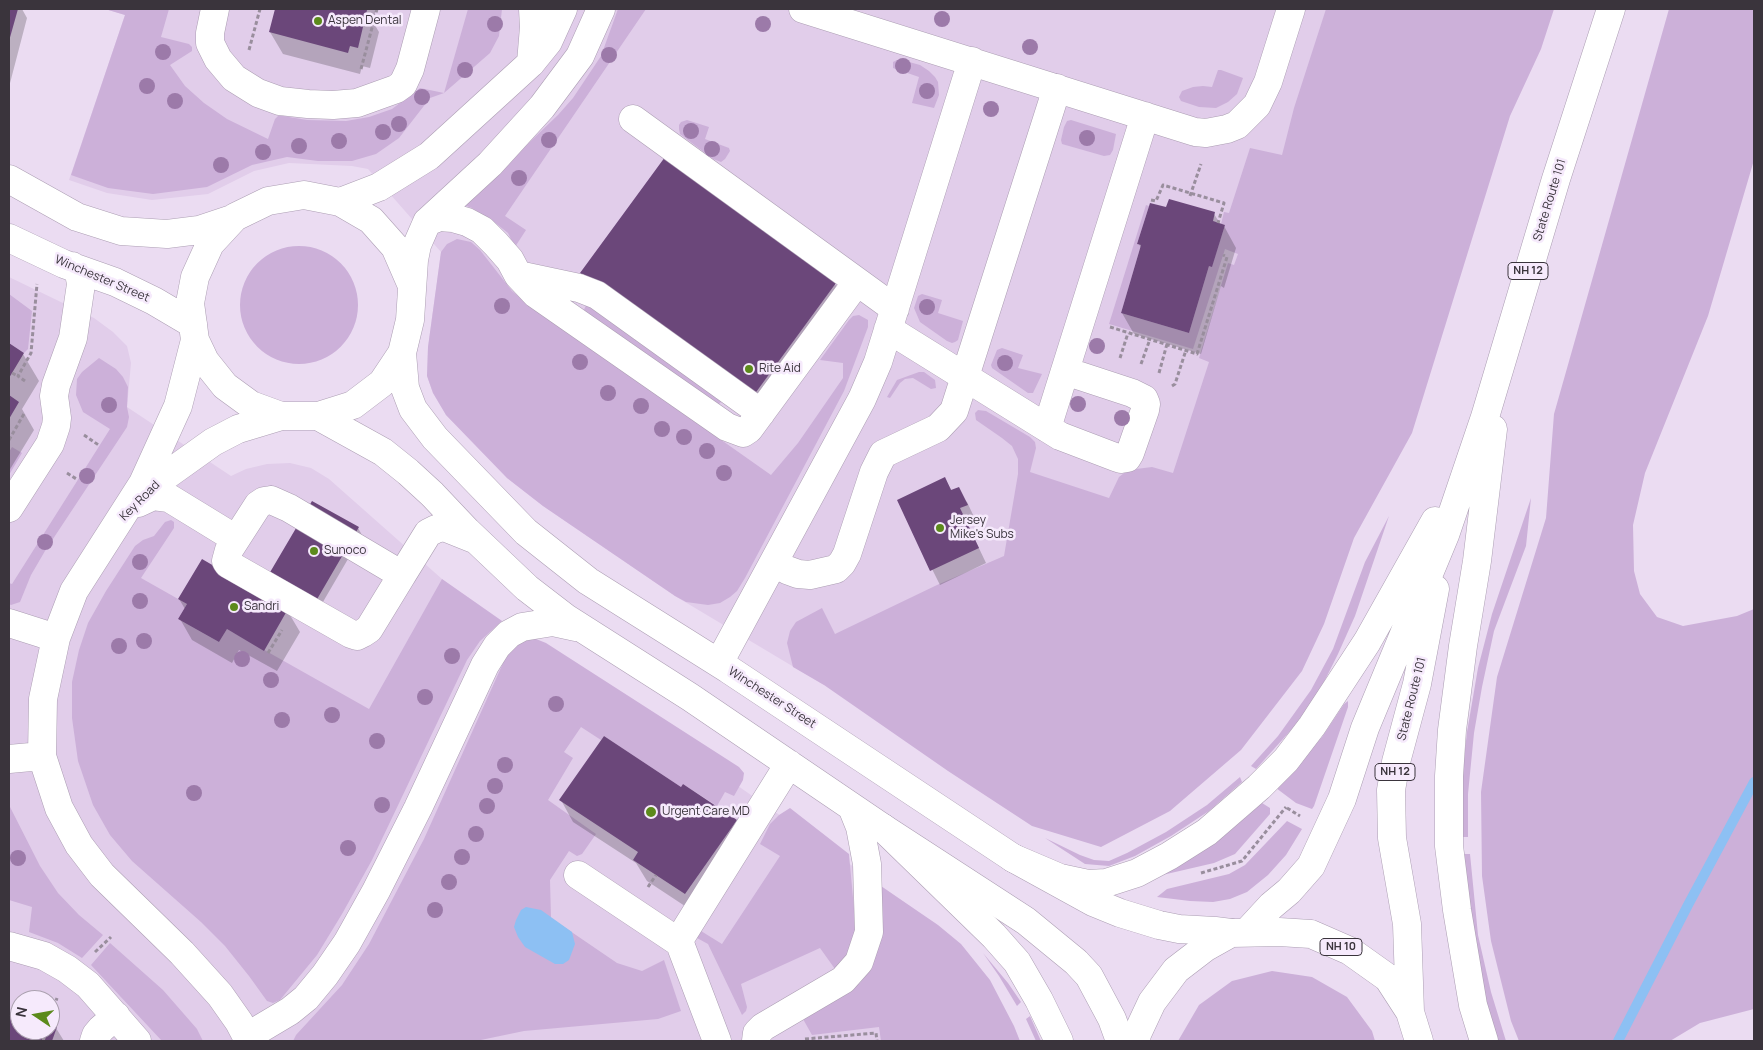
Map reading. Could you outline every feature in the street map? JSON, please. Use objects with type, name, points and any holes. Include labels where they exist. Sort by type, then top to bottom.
[{"type":"main road","points":[[213,16],[210,42],[218,59],[234,78],[258,93],[280,101],[333,105],[357,103],[396,89],[403,84],[410,69],[426,9]]},
{"type":"main road","points":[[532,63],[533,9]]},
{"type":"main road","points":[[340,202],[379,187],[429,156],[532,63],[548,42],[563,9]]},
{"type":"main road","points":[[235,217],[210,244],[195,277],[190,303],[194,332],[205,361],[225,386],[251,405],[281,416],[318,416],[353,405],[382,383],[402,353],[410,320],[412,286],[418,245],[427,222],[490,164],[542,107],[580,56],[601,9]]},
{"type":"main road","points":[[803,9],[1195,132],[1216,131],[1237,125],[1257,105],[1263,94],[1291,9]]},
{"type":"main road","name":"State Route 101","points":[[1239,933],[1289,891],[1311,866],[1342,799],[1365,728],[1446,535],[1475,447],[1556,179],[1611,9]]},
{"type":"main road","points":[[719,663],[862,399],[878,362],[972,62]]},
{"type":"main road","points":[[774,563],[798,574],[810,575],[836,569],[842,564],[874,472],[883,454],[938,428],[954,411],[1057,88]]},
{"type":"main road","points":[[1047,428],[1145,116]]},
{"type":"main road","points":[[633,119],[857,282],[892,319],[966,377],[1060,436],[1121,459],[1127,458],[1145,410],[1146,404],[1144,400],[1140,396],[1065,371]]},
{"type":"main road","points":[[9,179],[77,217],[121,231],[167,234],[199,230],[235,217],[268,201],[304,196],[340,202],[371,220],[395,248],[412,286]]},
{"type":"main road","points":[[427,222],[439,217],[453,218],[467,222],[482,230],[510,260],[518,275],[536,294],[727,427],[743,433],[749,429],[857,282]]},
{"type":"main road","name":"Winchester Street","points":[[9,238],[72,266],[115,282],[154,301],[194,332]]},
{"type":"main road","points":[[9,508],[50,444],[54,434],[57,418],[54,396],[56,385],[73,338],[82,284],[79,273],[72,266]]},
{"type":"main road","name":"Key Road","points":[[118,524],[143,483],[178,406],[194,332]]},
{"type":"main road","name":"Winchester Street","points":[[402,353],[405,388],[413,409],[435,438],[526,532],[588,580],[719,663],[1013,858],[1093,902],[1120,913],[1173,927],[1200,931],[1215,930],[1239,933]]},
{"type":"main road","points":[[1484,1041],[1473,1005],[1464,961],[1457,910],[1449,846],[1449,776],[1452,730],[1481,533],[1501,362]]},
{"type":"main road","name":"Key Road","points":[[118,524],[164,477],[213,442],[238,430],[281,416]]},
{"type":"main road","points":[[318,416],[383,452],[432,494],[526,588],[566,618],[690,697],[883,828],[1026,921],[1076,962],[1089,976],[1112,1019],[1120,1041]]},
{"type":"main road","points":[[1013,858],[1060,878],[1088,884],[1106,882],[1137,873],[1169,856],[1206,832],[1239,805],[1286,760],[1317,718],[1367,642],[1395,594],[1475,447]]},
{"type":"main road","points":[[138,503],[152,496],[169,498],[236,539]]},
{"type":"main road","points":[[402,575],[288,508],[271,500],[264,501],[258,505],[226,557],[228,564],[357,636],[369,629],[428,533],[444,528],[477,541]]},
{"type":"main road","points":[[118,524],[74,592],[56,638],[43,700],[42,756],[59,808],[79,845],[102,874],[182,953],[220,995],[239,1022],[248,1039],[306,998],[347,943],[418,808],[485,666],[497,646],[508,634],[515,630],[540,623],[554,622],[567,624],[585,630]]},
{"type":"main road","name":"State Route 101","points":[[1410,1012],[1408,924],[1392,838],[1391,790],[1398,755],[1417,684],[1446,535]]},
{"type":"main road","points":[[9,624],[56,638]]},
{"type":"main road","points":[[9,759],[42,756]]},
{"type":"main road","points":[[680,943],[685,929],[789,764]]},
{"type":"main road","points":[[756,1041],[758,1033],[763,1027],[843,980],[859,962],[869,932],[867,864],[860,827],[852,807]]},
{"type":"main road","points":[[883,828],[994,936],[1017,962],[1039,1000],[1059,1041]]},
{"type":"main road","points":[[578,875],[680,943],[717,1041]]},
{"type":"main road","name":"NH 10","points":[[1136,1041],[1137,1034],[1152,1002],[1176,970],[1206,947],[1239,933],[1311,934],[1350,951],[1388,978],[1410,1012],[1419,1041]]},
{"type":"main road","points":[[9,946],[44,956],[67,969],[88,985],[137,1041]]},
{"type":"main road","points":[[94,1041],[101,1029],[116,1016]]},
{"type":"path","points":[[213,16],[248,55],[260,9]]},
{"type":"path","points":[[361,71],[377,9]]},
{"type":"path","points":[[1144,198],[1156,202],[1163,185],[1224,203],[1218,223]]},
{"type":"path","points":[[1104,325],[1197,354],[1226,256],[1223,255]]},
{"type":"path","points":[[18,376],[30,353],[38,281]]},
{"type":"path","points":[[12,373],[26,381],[26,386]]},
{"type":"path","points":[[9,438],[28,407]]},
{"type":"path","points":[[1280,804],[1307,820]]},
{"type":"path","points":[[92,955],[110,936]]},
{"type":"path","points":[[801,1034],[805,1040],[876,1033],[877,1041]]},
{"type":"shaded area","points":[[105,9],[1395,9],[1244,499],[824,685],[675,596],[543,506],[507,478],[446,415],[433,393],[427,376],[428,347],[441,252],[368,169],[352,166],[289,163],[254,171],[208,194],[152,200],[107,193],[69,180],[125,15]]},
{"type":"shaded area","points":[[105,9],[169,9],[161,37],[189,44],[192,47],[192,51],[170,65],[185,86],[204,103],[227,119],[268,139],[275,119],[278,116],[307,120],[346,121],[369,117],[392,109],[420,88],[444,93],[430,98],[399,138],[376,154],[352,161],[318,161],[287,157],[252,165],[207,187],[153,194],[108,188],[71,175],[125,15]]},
{"type":"shaded area","points":[[468,9],[502,9],[499,36],[490,53],[444,93]]},
{"type":"shaded area","points":[[618,9],[646,9],[505,216],[526,230],[515,247],[508,233],[493,221],[464,205],[558,115],[573,98],[601,56]]},
{"type":"shaded area","points":[[1326,9],[1554,9],[1541,49],[1510,116],[1412,433],[1354,538],[1324,624],[1302,671],[1241,750],[1170,811],[1101,847],[1032,826],[948,771],[824,685],[793,667],[787,643],[790,631],[796,622],[822,608],[835,634],[937,585],[1004,556],[1018,474],[1018,459],[1012,446],[976,420],[975,413],[978,410],[986,411],[1030,437],[1035,442],[1036,448],[1030,472],[1109,498],[1119,477],[1128,470],[1152,467],[1173,473],[1209,362],[1199,358],[1228,263],[1234,265],[1238,254],[1225,249],[1193,349],[1109,324],[1146,205],[1149,206],[1137,244],[1141,245],[1121,313],[1189,333],[1209,266],[1212,266],[1225,225],[1221,224],[1224,212],[1229,213],[1250,148],[1282,155],[1294,108]]},
{"type":"shaded area","points":[[1669,9],[1754,9],[1754,160],[1708,316],[1645,473],[1633,525],[1634,571],[1640,594],[1657,617],[1683,626],[1737,616],[1754,609],[1754,1009],[1700,1023],[1670,1041],[1519,1041],[1511,1021],[1491,941],[1482,876],[1481,792],[1497,677],[1546,518],[1554,414]]},
{"type":"shaded area","points":[[902,60],[920,65],[935,77],[938,82],[939,95],[934,108],[912,103],[919,77],[893,68],[893,62]]},
{"type":"shaded area","points":[[1218,70],[1243,78],[1237,94],[1228,102],[1216,108],[1199,107],[1181,101],[1179,97],[1182,91],[1193,87],[1212,87]]},
{"type":"shaded area","points":[[687,120],[709,127],[705,139],[729,148],[730,151],[725,159],[721,162],[713,159],[680,134],[679,125]]},
{"type":"shaded area","points":[[1071,120],[1116,134],[1113,150],[1110,155],[1104,156],[1062,144],[1064,127],[1067,121]]},
{"type":"shaded area","points":[[457,239],[471,242],[480,250],[512,291],[524,301],[771,475],[798,443],[843,378],[843,363],[820,360],[853,316],[859,315],[868,320],[868,327],[844,391],[745,578],[737,591],[730,597],[720,603],[708,605],[686,602],[675,596],[543,506],[507,478],[446,415],[433,393],[427,376],[428,347],[441,252],[447,244]]},
{"type":"shaded area","points":[[299,246],[322,250],[341,263],[354,282],[358,305],[354,328],[341,347],[322,360],[299,364],[276,360],[257,347],[244,328],[240,305],[244,282],[257,263],[276,250]]},
{"type":"shaded area","points":[[9,277],[94,318],[113,332],[127,346],[131,363],[127,407],[231,476],[246,469],[267,464],[290,463],[311,468],[329,479],[442,579],[914,909],[963,1041],[9,1041]]},
{"type":"shaded area","points":[[9,294],[32,311],[28,349],[24,353],[9,343]]},
{"type":"shaded area","points":[[922,294],[942,300],[938,313],[963,321],[958,340],[952,343],[947,341],[920,322],[914,308],[918,296]]},
{"type":"shaded area","points":[[587,303],[723,398],[721,402],[718,405],[583,312]]},
{"type":"shaded area","points":[[1002,348],[1023,355],[1018,368],[1042,374],[1033,393],[1028,393],[992,368],[991,365],[997,350]]},
{"type":"shaded area","points":[[99,358],[116,369],[128,387],[127,407],[129,417],[127,427],[45,551],[31,575],[20,602],[11,605],[9,604],[9,583],[12,584],[110,429],[83,412],[76,395],[77,379],[82,372]]},
{"type":"shaded area","points":[[924,372],[935,380],[936,388],[931,389],[913,378],[905,379],[890,398],[887,397],[897,380]]},
{"type":"shaded area","points":[[12,447],[22,453],[9,475],[9,452]]},
{"type":"shaded area","points":[[1531,498],[1526,546],[1494,631],[1482,687],[1474,733],[1468,794],[1468,837],[1460,837],[1460,793],[1467,732],[1478,668],[1492,614]]},
{"type":"shaded area","points":[[1389,516],[1355,616],[1321,688],[1301,719],[1256,769],[1251,766],[1278,736],[1311,690],[1333,649],[1365,562]]},
{"type":"shaded area","points":[[171,520],[174,522],[174,528],[141,578],[187,604],[178,619],[219,642],[227,629],[369,709],[442,579],[502,621],[480,641],[467,660],[372,860],[342,914],[317,955],[280,1000],[273,1003],[267,1001],[225,946],[201,922],[132,861],[110,835],[93,805],[78,761],[72,718],[72,682],[79,650],[88,623],[135,546],[143,540],[154,536],[165,522]]},
{"type":"shaded area","points":[[528,639],[536,639],[546,643],[739,767],[744,773],[743,780],[734,796],[725,792],[717,806],[683,784],[681,787],[604,736],[601,740],[581,727],[564,752],[573,758],[548,800],[596,834],[582,854],[577,856],[569,851],[550,880],[551,918],[617,963],[642,971],[664,960],[681,1011],[658,1019],[524,1031],[476,1041],[293,1041],[296,1035],[342,985],[369,944],[424,839],[504,661],[510,651]]},
{"type":"shaded area","points":[[1348,701],[1348,707],[1314,806],[1312,809],[1296,803],[1276,788],[1322,737]]},
{"type":"shaded area","points":[[1240,777],[1242,782],[1209,811],[1171,836],[1135,856],[1109,866],[1085,864],[1045,838],[1080,855],[1094,860],[1109,861],[1166,832],[1207,805]]},
{"type":"shaded area","points":[[1262,803],[1270,808],[1270,814],[1235,854],[1214,863],[1158,876],[1195,856],[1225,835]]},
{"type":"shaded area","points":[[9,805],[40,866],[58,893],[79,915],[103,935],[82,958],[58,943],[29,932],[32,907],[9,900]]},
{"type":"shaded area","points":[[790,808],[849,854],[856,931],[847,959],[835,969],[820,948],[741,984],[747,1007],[742,1015],[708,944],[697,938],[701,931],[722,944],[780,856],[760,844],[770,824]]},
{"type":"shaded area","points":[[1287,821],[1302,829],[1286,855],[1268,875],[1247,892],[1230,899],[1213,902],[1157,897],[1167,889],[1229,874],[1245,865]]},
{"type":"shaded area","points":[[1461,854],[1470,854],[1478,935],[1491,992],[1506,1041],[1498,1041],[1482,993]]},
{"type":"shaded area","points":[[875,882],[938,925],[961,944],[990,980],[1020,1041],[881,1041],[879,1027],[812,1035],[803,1019],[860,983],[868,973],[875,957]]},
{"type":"shaded area","points":[[110,943],[163,990],[197,1029],[203,1041],[162,1041],[91,965]]},
{"type":"shaded area","points":[[983,953],[1021,1002],[1017,1006],[999,976]]},
{"type":"shaded area","points":[[1272,971],[1312,977],[1347,997],[1372,1031],[1375,1041],[1178,1041],[1199,1005],[1232,981]]},
{"type":"shaded area","points":[[1030,1016],[1041,1041],[1036,1041],[1026,1019]]},
{"type":"water","points":[[526,907],[541,910],[572,932],[575,944],[569,960],[563,964],[555,964],[525,947],[514,927],[521,910]]},
{"type":"building","points":[[9,9],[18,9],[9,41]]},
{"type":"building","name":"Aspen Dental","points":[[275,9],[367,10],[358,48],[350,46],[348,53],[269,32]]},
{"type":"building","name":"Rite Aid","points":[[665,157],[836,283],[751,399],[580,273]]},
{"type":"building","points":[[1169,199],[1215,212],[1213,221],[1225,225],[1212,267],[1209,266],[1189,333],[1121,313],[1141,245],[1137,244],[1150,203],[1166,207]]},
{"type":"building","points":[[9,343],[24,353],[9,378]]},
{"type":"building","points":[[9,395],[19,402],[9,419]]},
{"type":"building","name":"Jersey Mike's Subs","points":[[945,477],[951,490],[959,487],[968,505],[960,508],[979,548],[930,571],[897,500]]},
{"type":"building","name":"Sunoco","points":[[312,501],[359,527],[316,601],[269,574]]},
{"type":"building","name":"Sandri","points":[[202,559],[288,609],[264,651],[227,629],[219,642],[178,619],[187,604],[178,599]]},
{"type":"building","name":"Urgent Care MD","points":[[604,736],[681,787],[683,784],[737,820],[685,894],[633,860],[638,852],[559,800]]},
{"type":"building","points":[[9,1012],[10,1040],[52,1040],[52,1041],[9,1041]]},
{"type":"waterway","points":[[1618,1041],[1754,782]]},
{"type":"place","name":"Aspen Dental","points":[[318,21]]},
{"type":"place","name":"Rite Aid","points":[[749,369]]},
{"type":"place","name":"Jersey Mike's Subs","points":[[940,528]]},
{"type":"place","name":"Sunoco","points":[[314,551]]},
{"type":"place","name":"Sandri","points":[[234,607]]},
{"type":"place","name":"Urgent Care MD","points":[[651,812]]}]
